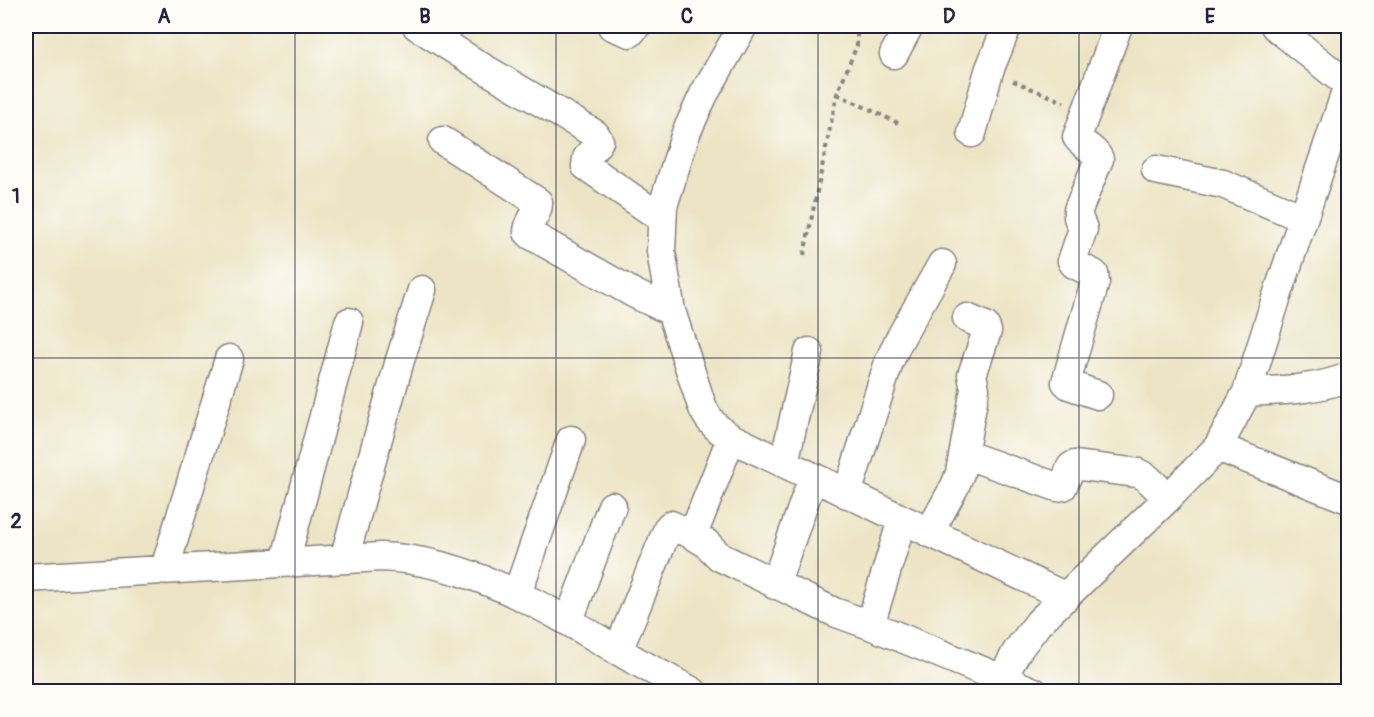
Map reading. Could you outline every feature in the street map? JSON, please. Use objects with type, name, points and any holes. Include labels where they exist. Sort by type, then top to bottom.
[{"type":"street","points":[[417,26],[595,134],[599,141],[587,158],[586,166],[661,218]]},
{"type":"street","points":[[612,26],[630,33],[636,26]]},
{"type":"street","points":[[743,26],[704,94],[686,133],[661,218],[661,251],[671,311],[706,417],[714,427],[731,438],[1066,597]]},
{"type":"street","points":[[894,54],[909,26]]},
{"type":"street","points":[[972,133],[989,71],[1007,26]]},
{"type":"street","points":[[1098,395],[1066,382],[1095,282],[1094,274],[1072,261],[1083,229],[1078,218],[1078,210],[1099,159],[1096,153],[1077,137],[1118,26]]},
{"type":"street","points":[[998,685],[1017,651],[1039,622],[1218,447],[1247,392],[1348,86],[1275,26]]},
{"type":"street","points":[[442,141],[538,202],[537,210],[528,225],[528,232],[531,235],[635,294],[671,311]]},
{"type":"street","points":[[1156,170],[1223,184],[1304,218]]},
{"type":"street","points":[[847,494],[889,362],[942,264]]},
{"type":"street","points":[[344,559],[400,360],[423,290]]},
{"type":"street","points":[[929,533],[956,486],[975,389],[972,375],[987,331],[985,326],[967,318]]},
{"type":"street","points":[[285,562],[349,322]]},
{"type":"street","points":[[784,463],[808,352]]},
{"type":"street","points":[[165,568],[229,359]]},
{"type":"street","points":[[1247,392],[1346,382]]},
{"type":"street","points":[[693,535],[731,438]]},
{"type":"street","points":[[517,594],[571,440]]},
{"type":"street","points":[[1218,447],[1348,499]]},
{"type":"street","points":[[964,454],[1058,487],[1063,486],[1074,465],[1138,473],[1146,477],[1168,498]]},
{"type":"street","points":[[775,585],[813,477]]},
{"type":"street","points":[[569,620],[612,506]]},
{"type":"street","points":[[870,625],[902,520]]},
{"type":"street","points":[[618,651],[668,528],[673,526],[706,543],[720,557],[775,585],[834,612],[870,625],[998,685],[1034,692]]},
{"type":"street","points":[[26,578],[381,557],[423,561],[517,594],[569,620],[618,651],[693,692]]},
{"type":"path","points":[[804,255],[837,94],[857,45],[857,26]]},
{"type":"path","points":[[989,71],[1086,113]]},
{"type":"path","points":[[837,94],[898,123]]}]
